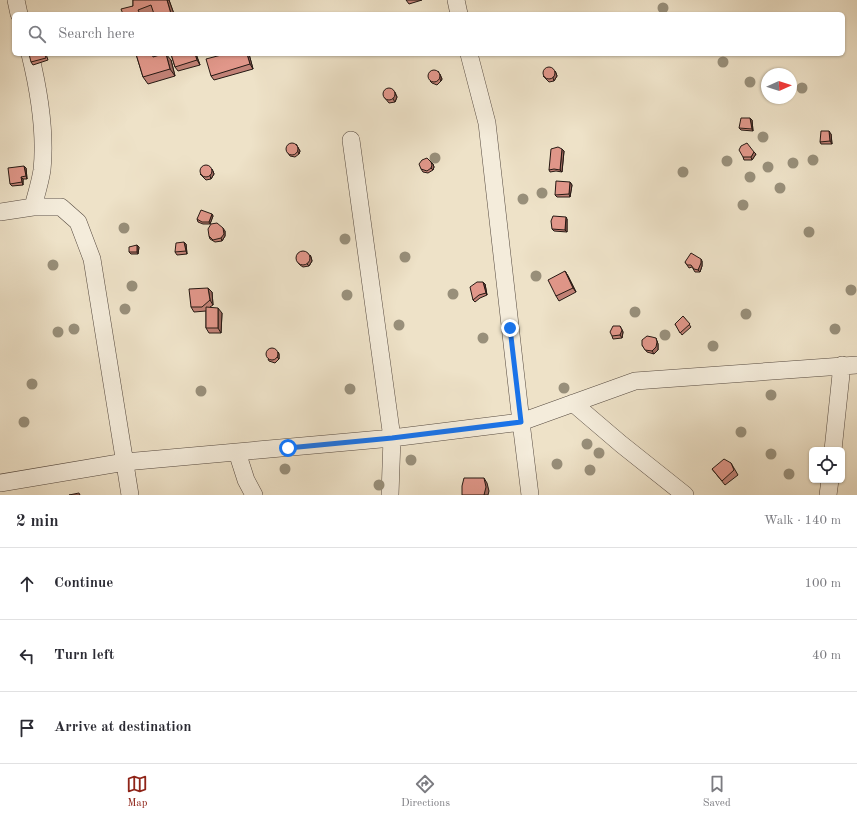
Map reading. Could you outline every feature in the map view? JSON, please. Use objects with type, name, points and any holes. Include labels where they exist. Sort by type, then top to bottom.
[{"type":"street","points":[[16,0],[19,12]]},
{"type":"street","points":[[456,0],[459,12]]},
{"type":"street","points":[[30,56],[38,86],[43,129],[42,171],[33,207]]},
{"type":"street","points":[[470,56],[487,123],[530,495]]},
{"type":"street","points":[[351,140],[392,438],[390,495]]},
{"type":"street","points":[[0,212],[33,207],[61,207],[78,222],[92,260],[130,495]]},
{"type":"street","points":[[0,483],[125,462],[392,438],[521,422],[635,381],[850,365],[834,447]]},
{"type":"street","points":[[573,403],[621,444],[685,495]]},
{"type":"street","points":[[237,452],[246,480],[254,495]]},
{"type":"street","points":[[828,495],[830,483]]},
{"type":"building","points":[[133,0],[167,0],[170,12],[153,12],[151,5],[138,10],[139,12],[122,12],[121,9],[133,6]]},
{"type":"building","points":[[30,56],[46,56],[46,58],[31,62]]},
{"type":"building","points":[[137,56],[167,56],[170,69],[143,77]]},
{"type":"building","points":[[172,56],[196,56],[197,60],[175,67]]},
{"type":"building","points":[[217,56],[248,56],[250,64],[211,76],[206,59]]},
{"type":"building","points":[[549,67],[553,69],[555,73],[553,77],[549,79],[545,77],[543,73],[545,69]]},
{"type":"building","points":[[434,70],[438,72],[440,76],[438,80],[434,82],[430,80],[428,76],[430,72]]},
{"type":"building","points":[[389,88],[393,90],[395,94],[393,98],[389,100],[385,98],[383,94],[385,90]]},
{"type":"building","points":[[741,118],[750,118],[752,129],[739,128]]},
{"type":"building","points":[[821,131],[829,131],[830,141],[820,142]]},
{"type":"building","points":[[292,143],[296,145],[298,149],[296,153],[292,155],[288,153],[286,149],[288,145]]},
{"type":"building","points":[[747,143],[754,152],[751,157],[743,157],[739,150],[741,146]]},
{"type":"building","points":[[558,147],[562,149],[560,170],[549,170],[551,149]]},
{"type":"building","points":[[427,158],[432,165],[427,171],[421,169],[419,164],[422,160]]},
{"type":"building","points":[[206,165],[210,167],[212,171],[210,175],[206,177],[202,175],[200,171],[202,167]]},
{"type":"building","points":[[24,166],[26,176],[21,177],[22,182],[10,184],[8,168]]},
{"type":"building","points":[[556,181],[570,182],[569,194],[555,195]]},
{"type":"building","points":[[201,210],[212,214],[209,222],[202,222],[197,219]]},
{"type":"building","points":[[553,216],[566,217],[565,230],[552,229],[551,221]]},
{"type":"building","points":[[217,223],[223,228],[224,234],[221,238],[213,240],[209,236],[208,229],[211,224]]},
{"type":"building","points":[[184,242],[186,251],[175,252],[176,243]]},
{"type":"building","points":[[137,245],[137,252],[129,252],[129,247]]},
{"type":"building","points":[[303,251],[308,253],[310,258],[308,263],[303,265],[298,263],[296,258],[298,253]]},
{"type":"building","points":[[691,253],[701,259],[698,270],[694,269],[691,265],[687,265],[685,262]]},
{"type":"building","points":[[565,271],[573,288],[556,296],[548,280]]},
{"type":"building","points":[[477,282],[483,282],[486,293],[479,295],[473,300],[470,287]]},
{"type":"building","points":[[208,288],[210,300],[202,307],[191,307],[189,289]]},
{"type":"building","points":[[206,307],[218,308],[218,328],[206,328]]},
{"type":"building","points":[[683,316],[690,324],[680,333],[675,324]]},
{"type":"building","points":[[613,326],[620,326],[622,330],[620,335],[612,336],[610,332]]},
{"type":"building","points":[[647,336],[656,338],[656,347],[652,351],[645,350],[642,345],[642,340]]},
{"type":"building","points":[[272,348],[276,350],[278,354],[276,358],[272,360],[268,358],[266,354],[268,350]]},
{"type":"building","points":[[724,459],[731,463],[734,470],[722,481],[712,469]]},
{"type":"building","points":[[464,478],[484,478],[486,487],[484,495],[462,495]]},
{"type":"building","points":[[79,493],[80,495],[69,495]]},
{"type":"route","points":[[288,448],[392,438],[521,422],[510,328]]}]
